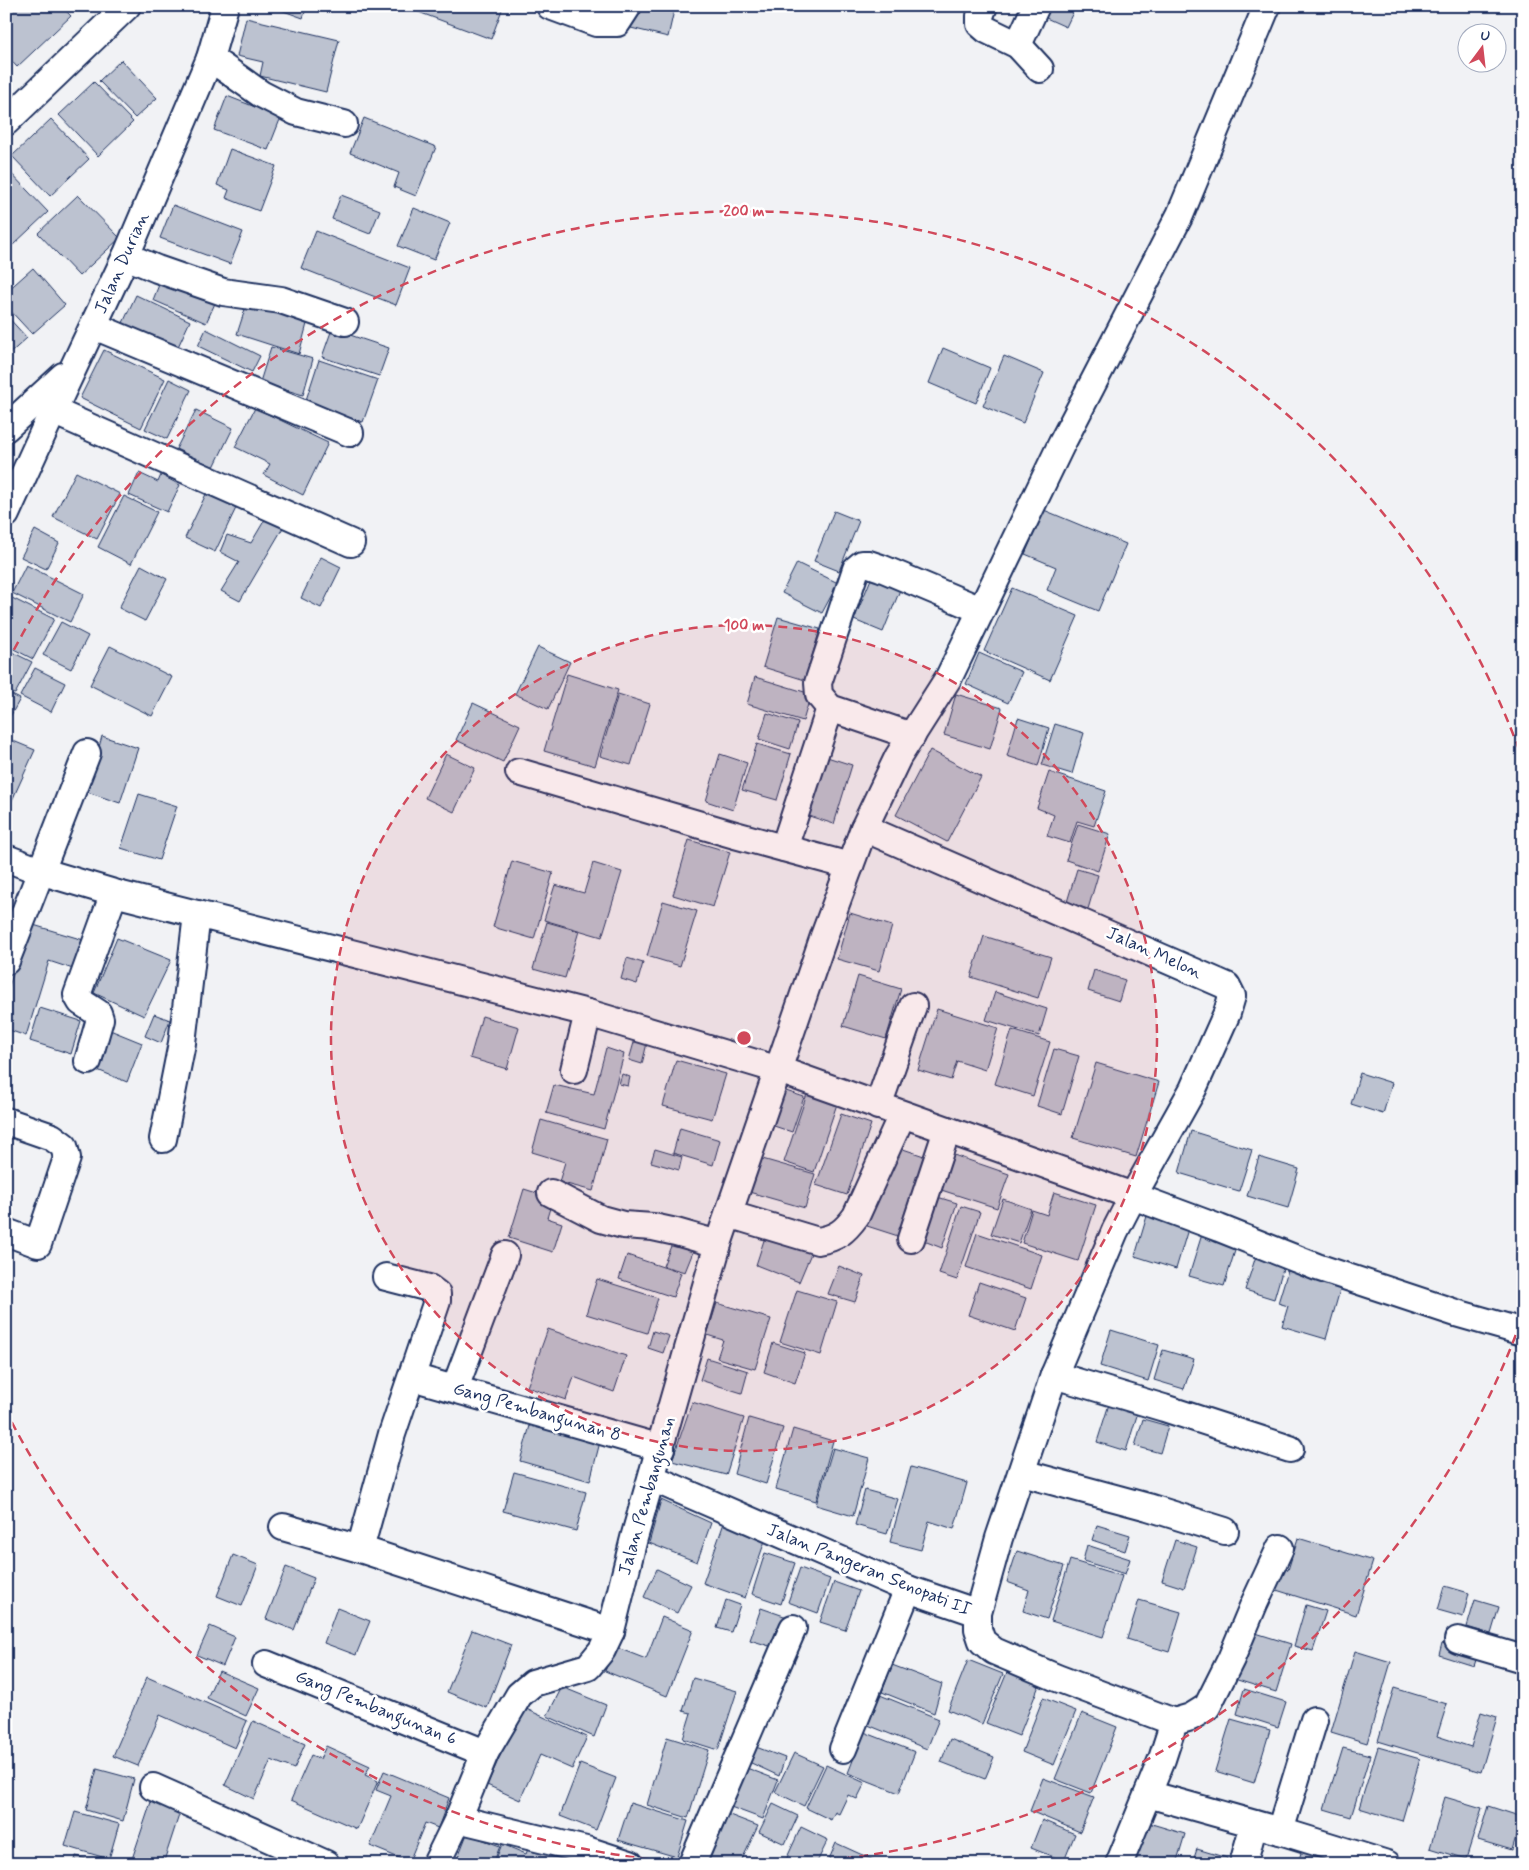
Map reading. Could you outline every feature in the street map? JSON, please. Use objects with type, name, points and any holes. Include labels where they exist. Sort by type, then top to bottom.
[{"type":"street","points":[[6,122],[127,6]]},
{"type":"street","name":"Jalan Durian","points":[[6,514],[52,411],[126,256],[210,58],[225,6]]},
{"type":"street","points":[[550,6],[596,23],[617,23],[628,6]]},
{"type":"street","points":[[984,6],[980,16],[980,24],[987,30],[1018,45],[1040,69]]},
{"type":"street","points":[[1018,45],[1036,6]]},
{"type":"street","name":"Jalan Pembangunan","points":[[436,1864],[458,1819],[485,1753],[519,1695],[532,1683],[588,1666],[602,1650],[612,1631],[634,1538],[718,1244],[824,936],[864,828],[898,758],[949,676],[1061,445],[1180,215],[1267,6]]},
{"type":"street","points":[[210,58],[261,94],[296,112],[344,124]]},
{"type":"street","points":[[126,256],[223,292],[281,300],[345,322]]},
{"type":"street","points":[[94,326],[350,433]]},
{"type":"street","points":[[6,428],[75,365]]},
{"type":"street","points":[[52,411],[351,543]]},
{"type":"street","points":[[912,736],[830,708],[819,694],[818,683],[856,569],[862,564],[869,564],[981,610]]},
{"type":"street","points":[[784,848],[830,708]]},
{"type":"street","points":[[6,961],[86,753]]},
{"type":"street","points":[[519,772],[850,866]]},
{"type":"street","name":"Jalan Melon","points":[[864,828],[1227,986],[1232,996],[1227,1013],[1192,1088],[1115,1231],[1054,1375],[999,1538],[978,1613]]},
{"type":"street","points":[[6,858],[114,893],[588,1013],[779,1070],[1133,1196],[1317,1267],[1523,1332]]},
{"type":"street","points":[[88,1061],[100,1020],[98,1013],[81,1002],[77,996],[114,893]]},
{"type":"street","points":[[163,1139],[182,1043],[196,914]]},
{"type":"street","points":[[728,1214],[818,1241],[831,1239],[847,1229],[856,1216],[890,1110],[913,1006]]},
{"type":"street","points":[[574,1070],[588,1013]]},
{"type":"street","points":[[6,1121],[52,1137],[64,1146],[67,1158],[38,1244],[6,1232]]},
{"type":"street","points":[[911,1239],[947,1130]]},
{"type":"street","points":[[551,1193],[601,1219],[623,1225],[653,1227],[718,1244]]},
{"type":"street","points":[[455,1388],[506,1255]]},
{"type":"street","points":[[360,1549],[384,1460],[437,1294],[429,1288],[386,1277]]},
{"type":"street","points":[[1054,1375],[1290,1449]]},
{"type":"street","name":"Gang Pembangunan 8","points":[[412,1377],[661,1448]]},
{"type":"street","points":[[1022,1473],[1148,1507],[1225,1532]]},
{"type":"street","name":"Jalan Pangeran Senopati II","points":[[652,1478],[908,1589],[978,1613],[978,1629],[982,1641],[994,1651],[1057,1678],[1174,1722]]},
{"type":"street","points":[[283,1527],[360,1549],[612,1631]]},
{"type":"street","points":[[1119,1864],[1162,1759],[1174,1722],[1192,1717],[1207,1707],[1231,1659],[1280,1548]]},
{"type":"street","points":[[843,1749],[908,1589]]},
{"type":"street","points":[[692,1864],[793,1628]]},
{"type":"street","points":[[1458,1640],[1523,1659]]},
{"type":"street","name":"Gang Pembangunan 6","points":[[266,1664],[485,1753]]},
{"type":"street","points":[[1280,1831],[1314,1720]]},
{"type":"street","points":[[153,1787],[326,1864]]},
{"type":"street","points":[[1148,1794],[1280,1831],[1374,1862]]},
{"type":"street","points":[[458,1819],[590,1851],[630,1864]]},
{"type":"street","points":[[1242,1864],[1254,1824]]},
{"type":"building","points":[[6,6],[61,6],[71,16],[17,67],[6,55]]},
{"type":"building","points":[[279,6],[307,6],[303,18],[278,9]]},
{"type":"building","points":[[415,6],[503,7],[491,39],[413,10]]},
{"type":"building","points":[[636,6],[675,6],[668,37],[631,28]]},
{"type":"building","points":[[1038,6],[1076,6],[1066,27],[1035,13]]},
{"type":"building","points":[[246,18],[339,40],[326,92],[260,76],[263,62],[237,56]]},
{"type":"building","points":[[121,60],[157,98],[135,118],[99,81]]},
{"type":"building","points":[[94,82],[133,122],[98,156],[59,115]]},
{"type":"building","points":[[227,96],[281,117],[268,150],[214,130]]},
{"type":"building","points":[[364,118],[436,147],[416,196],[394,187],[399,173],[350,153]]},
{"type":"building","points":[[51,119],[89,159],[50,196],[12,156]]},
{"type":"building","points":[[230,149],[276,166],[259,211],[226,198],[229,190],[217,185]]},
{"type":"building","points":[[6,168],[48,212],[13,245],[6,238]]},
{"type":"building","points":[[78,195],[120,238],[79,276],[38,233]]},
{"type":"building","points":[[341,195],[380,210],[370,234],[332,219]]},
{"type":"building","points":[[173,205],[243,232],[230,264],[160,238]]},
{"type":"building","points":[[414,208],[450,223],[434,260],[398,246]]},
{"type":"building","points":[[316,231],[410,268],[396,305],[301,268]]},
{"type":"building","points":[[33,268],[65,305],[32,334],[6,306],[6,292]]},
{"type":"building","points":[[162,277],[217,299],[206,323],[153,300]]},
{"type":"building","points":[[136,295],[190,321],[176,351],[122,325]]},
{"type":"building","points":[[247,303],[308,320],[299,354],[237,334]]},
{"type":"building","points":[[6,315],[27,338],[7,356],[6,355]]},
{"type":"building","points":[[206,329],[260,356],[252,372],[198,346]]},
{"type":"building","points":[[332,329],[389,348],[379,376],[322,357]]},
{"type":"building","points":[[271,347],[313,359],[303,395],[260,382]]},
{"type":"building","points":[[943,348],[990,368],[976,403],[929,383]]},
{"type":"building","points":[[104,350],[165,379],[141,428],[80,398]]},
{"type":"building","points":[[1004,356],[1044,373],[1023,423],[983,406]]},
{"type":"building","points":[[319,360],[378,380],[363,422],[305,403]]},
{"type":"building","points":[[169,379],[191,390],[167,439],[145,429]]},
{"type":"building","points":[[255,408],[328,443],[303,495],[264,475],[270,464],[235,447]]},
{"type":"building","points":[[196,410],[233,428],[214,467],[176,449]]},
{"type":"building","points":[[76,472],[120,494],[97,539],[53,517]]},
{"type":"building","points":[[139,473],[158,482],[161,475],[180,485],[167,512],[129,495]]},
{"type":"building","points":[[207,492],[237,506],[215,552],[185,538]]},
{"type":"building","points":[[124,496],[157,512],[131,564],[98,547]]},
{"type":"building","points":[[1044,510],[1126,544],[1098,611],[1047,590],[1056,567],[1025,554]]},
{"type":"building","points":[[834,511],[859,521],[839,571],[814,561]]},
{"type":"building","points":[[267,516],[284,526],[240,601],[221,591],[239,562],[220,552],[227,535],[251,543]]},
{"type":"building","points":[[35,530],[59,543],[46,569],[21,557]]},
{"type":"building","points":[[321,557],[341,567],[321,608],[301,598]]},
{"type":"building","points":[[797,563],[838,583],[822,613],[782,593]]},
{"type":"building","points":[[26,565],[84,594],[70,622],[12,593]]},
{"type":"building","points":[[141,565],[167,579],[145,621],[119,608]]},
{"type":"building","points":[[873,574],[902,585],[883,632],[854,620]]},
{"type":"building","points":[[1012,588],[1078,616],[1050,680],[984,651]]},
{"type":"building","points":[[6,595],[54,619],[33,659],[6,645]]},
{"type":"building","points":[[778,617],[820,629],[805,680],[763,667]]},
{"type":"building","points":[[61,622],[88,636],[71,669],[43,655]]},
{"type":"building","points":[[110,646],[172,677],[152,716],[90,685]]},
{"type":"building","points":[[538,647],[570,662],[548,709],[515,694]]},
{"type":"building","points":[[6,649],[32,662],[15,694],[6,690]]},
{"type":"building","points":[[979,653],[1022,672],[1008,703],[966,684]]},
{"type":"building","points":[[35,668],[65,683],[51,712],[20,696]]},
{"type":"building","points":[[567,674],[618,690],[595,766],[544,751]]},
{"type":"building","points":[[755,677],[811,694],[803,721],[747,704]]},
{"type":"building","points":[[6,692],[20,699],[6,724]]},
{"type":"building","points":[[618,694],[650,704],[631,765],[600,756]]},
{"type":"building","points":[[956,694],[1002,708],[990,749],[944,735]]},
{"type":"building","points":[[473,703],[520,725],[503,762],[456,740]]},
{"type":"building","points":[[767,713],[798,723],[790,749],[759,739]]},
{"type":"building","points":[[1018,718],[1049,728],[1038,766],[1007,756]]},
{"type":"building","points":[[1055,724],[1084,733],[1072,774],[1042,765]]},
{"type":"building","points":[[102,736],[138,748],[120,803],[87,792]]},
{"type":"building","points":[[6,738],[35,750],[9,807],[6,806]]},
{"type":"building","points":[[757,744],[791,754],[777,800],[742,790]]},
{"type":"building","points":[[930,750],[981,777],[947,842],[896,815]]},
{"type":"building","points":[[446,754],[475,768],[454,812],[425,798]]},
{"type":"building","points":[[720,754],[747,763],[733,810],[706,801]]},
{"type":"building","points":[[824,756],[852,765],[834,824],[806,815]]},
{"type":"building","points":[[1049,772],[1106,791],[1094,826],[1077,821],[1070,843],[1047,836],[1054,815],[1037,808]]},
{"type":"building","points":[[139,794],[177,806],[159,860],[121,848]]},
{"type":"building","points":[[1078,824],[1110,834],[1098,871],[1066,860]]},
{"type":"building","points":[[689,840],[730,852],[713,907],[673,895]]},
{"type":"building","points":[[512,861],[553,873],[534,939],[493,927]]},
{"type":"building","points":[[593,863],[622,872],[602,937],[544,920],[555,885],[584,893]]},
{"type":"building","points":[[1077,869],[1098,875],[1088,909],[1067,902]]},
{"type":"building","points":[[6,882],[11,883],[6,899]]},
{"type":"building","points":[[663,901],[697,911],[680,966],[647,956]]},
{"type":"building","points":[[850,913],[892,926],[879,971],[837,959]]},
{"type":"building","points":[[547,922],[579,931],[565,978],[533,969]]},
{"type":"building","points":[[30,924],[87,941],[79,971],[49,961],[26,1036],[6,1029],[6,995]]},
{"type":"building","points":[[984,936],[1051,957],[1038,998],[971,977]]},
{"type":"building","points":[[117,938],[171,960],[144,1016],[94,993]]},
{"type":"building","points":[[627,958],[643,963],[637,984],[621,979]]},
{"type":"building","points":[[1094,970],[1125,980],[1119,1001],[1088,991]]},
{"type":"building","points":[[858,976],[901,989],[886,1039],[843,1026]]},
{"type":"building","points":[[995,992],[1047,1009],[1039,1036],[986,1020]]},
{"type":"building","points":[[40,1008],[81,1021],[71,1054],[30,1041]]},
{"type":"building","points":[[937,1009],[998,1028],[985,1070],[957,1061],[951,1080],[918,1070]]},
{"type":"building","points":[[154,1014],[170,1020],[161,1043],[145,1036]]},
{"type":"building","points":[[482,1016],[519,1027],[507,1069],[470,1058]]},
{"type":"building","points":[[110,1030],[142,1043],[127,1082],[95,1069]]},
{"type":"building","points":[[1012,1030],[1050,1042],[1033,1096],[995,1084]]},
{"type":"building","points":[[635,1039],[647,1043],[642,1064],[629,1060]]},
{"type":"building","points":[[606,1048],[624,1054],[604,1129],[546,1113],[554,1085],[594,1094]]},
{"type":"building","points":[[1054,1049],[1079,1056],[1062,1114],[1037,1106]]},
{"type":"building","points":[[676,1060],[726,1074],[712,1119],[663,1106]]},
{"type":"building","points":[[1096,1063],[1159,1082],[1136,1157],[1073,1138]]},
{"type":"building","points":[[1360,1073],[1392,1083],[1383,1114],[1351,1104]]},
{"type":"building","points":[[622,1074],[630,1077],[628,1086],[619,1084]]},
{"type":"building","points":[[777,1088],[804,1097],[792,1132],[765,1123]]},
{"type":"building","points":[[808,1091],[838,1101],[814,1172],[784,1162]]},
{"type":"building","points":[[841,1114],[871,1124],[847,1195],[816,1185]]},
{"type":"building","points":[[541,1120],[607,1139],[593,1191],[559,1182],[565,1162],[532,1152]]},
{"type":"building","points":[[680,1128],[720,1140],[713,1165],[673,1153]]},
{"type":"building","points":[[1191,1131],[1252,1150],[1239,1191],[1179,1173]]},
{"type":"building","points":[[894,1146],[924,1156],[898,1236],[867,1226]]},
{"type":"building","points":[[655,1149],[682,1157],[679,1170],[651,1162]]},
{"type":"building","points":[[945,1152],[1009,1174],[997,1208],[932,1187]]},
{"type":"building","points":[[1259,1157],[1299,1169],[1288,1208],[1247,1196]]},
{"type":"building","points":[[759,1158],[815,1174],[805,1208],[749,1192]]},
{"type":"building","points":[[524,1189],[553,1198],[547,1218],[562,1223],[553,1252],[509,1238]]},
{"type":"building","points":[[1054,1192],[1096,1205],[1078,1261],[1022,1243],[1032,1210],[1047,1215]]},
{"type":"building","points":[[934,1196],[957,1203],[942,1248],[919,1239]]},
{"type":"building","points":[[1003,1199],[1031,1209],[1019,1243],[991,1234]]},
{"type":"building","points":[[961,1206],[980,1212],[957,1280],[939,1274]]},
{"type":"building","points":[[1147,1216],[1188,1229],[1176,1269],[1135,1256]]},
{"type":"building","points":[[1203,1231],[1238,1241],[1224,1286],[1189,1276]]},
{"type":"building","points":[[977,1233],[1042,1255],[1031,1289],[966,1267]]},
{"type":"building","points":[[766,1234],[812,1251],[799,1282],[756,1265]]},
{"type":"building","points":[[675,1236],[697,1242],[685,1272],[663,1266]]},
{"type":"building","points":[[627,1255],[681,1273],[673,1297],[619,1279]]},
{"type":"building","points":[[1256,1256],[1284,1265],[1274,1299],[1245,1290]]},
{"type":"building","points":[[839,1266],[864,1276],[855,1302],[828,1294]]},
{"type":"building","points":[[1289,1267],[1342,1283],[1326,1339],[1282,1326],[1288,1306],[1278,1303]]},
{"type":"building","points":[[597,1279],[658,1298],[647,1333],[586,1314]]},
{"type":"building","points":[[979,1282],[1026,1298],[1015,1331],[968,1315]]},
{"type":"building","points":[[797,1290],[837,1302],[821,1355],[780,1342]]},
{"type":"building","points":[[717,1303],[771,1319],[755,1369],[717,1358],[723,1340],[707,1335]]},
{"type":"building","points":[[548,1329],[626,1356],[614,1392],[574,1377],[566,1400],[527,1387]]},
{"type":"building","points":[[1111,1330],[1159,1345],[1148,1381],[1100,1366]]},
{"type":"building","points":[[653,1331],[669,1336],[663,1353],[648,1348]]},
{"type":"building","points":[[773,1343],[805,1353],[795,1383],[764,1372]]},
{"type":"building","points":[[1163,1350],[1194,1359],[1184,1389],[1154,1380]]},
{"type":"building","points":[[707,1358],[748,1371],[742,1393],[700,1380]]},
{"type":"building","points":[[1110,1401],[1139,1409],[1126,1451],[1097,1442]]},
{"type":"building","points":[[692,1402],[744,1418],[726,1475],[672,1461]]},
{"type":"building","points":[[749,1418],[783,1428],[766,1484],[734,1474]]},
{"type":"building","points":[[1143,1419],[1168,1426],[1160,1453],[1135,1446]]},
{"type":"building","points":[[531,1422],[600,1442],[590,1481],[520,1461]]},
{"type":"building","points":[[793,1429],[833,1441],[816,1501],[776,1489]]},
{"type":"building","points":[[833,1448],[869,1458],[853,1516],[816,1505]]},
{"type":"building","points":[[911,1467],[967,1483],[954,1529],[929,1521],[921,1550],[890,1542]]},
{"type":"building","points":[[514,1472],[586,1492],[576,1531],[503,1511]]},
{"type":"building","points":[[865,1490],[898,1499],[887,1534],[855,1525]]},
{"type":"building","points":[[661,1500],[711,1523],[697,1562],[649,1543]]},
{"type":"building","points":[[724,1523],[766,1538],[745,1598],[703,1583]]},
{"type":"building","points":[[1097,1525],[1130,1535],[1125,1551],[1092,1540]]},
{"type":"building","points":[[1298,1538],[1373,1561],[1356,1615],[1270,1588],[1276,1566],[1288,1570]]},
{"type":"building","points":[[1175,1540],[1197,1547],[1184,1588],[1162,1581]]},
{"type":"building","points":[[1087,1545],[1130,1559],[1125,1574],[1083,1561]]},
{"type":"building","points":[[1017,1551],[1064,1566],[1047,1619],[1023,1611],[1029,1590],[1007,1582]]},
{"type":"building","points":[[765,1553],[795,1563],[781,1604],[752,1594]]},
{"type":"building","points":[[233,1555],[258,1565],[242,1606],[217,1596]]},
{"type":"building","points":[[1070,1560],[1122,1576],[1103,1637],[1051,1621]]},
{"type":"building","points":[[286,1567],[314,1578],[294,1630],[266,1619]]},
{"type":"building","points":[[800,1568],[830,1579],[818,1613],[788,1602]]},
{"type":"building","points":[[657,1569],[691,1585],[677,1613],[644,1597]]},
{"type":"building","points":[[834,1582],[859,1591],[845,1630],[820,1622]]},
{"type":"building","points":[[1445,1586],[1469,1593],[1463,1617],[1438,1610]]},
{"type":"building","points":[[726,1600],[740,1605],[731,1632],[717,1628]]},
{"type":"building","points":[[1139,1600],[1181,1612],[1169,1652],[1127,1639]]},
{"type":"building","points":[[1475,1600],[1499,1607],[1491,1634],[1467,1627]]},
{"type":"building","points":[[1306,1605],[1326,1611],[1313,1651],[1294,1646]]},
{"type":"building","points":[[337,1608],[370,1621],[356,1655],[324,1643]]},
{"type":"building","points":[[761,1608],[787,1617],[776,1648],[750,1640]]},
{"type":"building","points":[[662,1617],[693,1630],[667,1696],[605,1671],[615,1647],[646,1659]]},
{"type":"building","points":[[210,1626],[235,1637],[223,1666],[197,1655]]},
{"type":"building","points":[[472,1630],[511,1645],[487,1708],[447,1692]]},
{"type":"building","points":[[1246,1630],[1291,1644],[1276,1692],[1231,1678]]},
{"type":"building","points":[[1442,1643],[1478,1654],[1474,1666],[1439,1655]]},
{"type":"building","points":[[1355,1651],[1391,1662],[1367,1743],[1331,1732]]},
{"type":"building","points":[[968,1660],[1003,1674],[982,1724],[948,1710]]},
{"type":"building","points":[[892,1665],[942,1684],[934,1713],[882,1692]]},
{"type":"building","points":[[1008,1670],[1040,1683],[1019,1736],[986,1723]]},
{"type":"building","points":[[219,1671],[259,1688],[246,1716],[207,1698]]},
{"type":"building","points":[[147,1677],[247,1721],[235,1748],[160,1715],[138,1766],[113,1756]]},
{"type":"building","points":[[693,1678],[737,1691],[718,1750],[683,1739],[691,1713],[683,1711]]},
{"type":"building","points":[[562,1687],[606,1705],[594,1737],[547,1716]]},
{"type":"building","points":[[1394,1688],[1447,1704],[1437,1736],[1471,1747],[1481,1712],[1497,1717],[1481,1772],[1378,1741]]},
{"type":"building","points":[[1244,1689],[1286,1702],[1278,1727],[1237,1714]]},
{"type":"building","points":[[880,1695],[939,1719],[927,1749],[868,1725]]},
{"type":"building","points":[[1043,1698],[1076,1711],[1054,1765],[1022,1752]]},
{"type":"building","points":[[522,1707],[587,1737],[572,1769],[540,1755],[520,1800],[487,1785]]},
{"type":"building","points":[[1082,1713],[1117,1727],[1091,1793],[1055,1779]]},
{"type":"building","points":[[1231,1719],[1270,1730],[1254,1783],[1215,1771]]},
{"type":"building","points":[[253,1721],[305,1744],[294,1769],[271,1760],[254,1799],[225,1785]]},
{"type":"building","points":[[864,1732],[915,1752],[899,1793],[848,1773]]},
{"type":"building","points":[[667,1737],[709,1750],[688,1818],[647,1805]]},
{"type":"building","points":[[950,1739],[994,1757],[985,1779],[941,1762]]},
{"type":"building","points":[[326,1746],[370,1766],[365,1775],[378,1781],[357,1829],[291,1800],[311,1755],[320,1759]]},
{"type":"building","points":[[756,1747],[785,1758],[779,1776],[749,1762]]},
{"type":"building","points":[[1378,1747],[1420,1759],[1402,1821],[1359,1808]]},
{"type":"building","points":[[1343,1748],[1370,1755],[1351,1817],[1324,1809]]},
{"type":"building","points":[[794,1753],[823,1766],[804,1806],[775,1792]]},
{"type":"building","points":[[580,1764],[616,1778],[596,1830],[560,1816]]},
{"type":"building","points":[[826,1765],[865,1783],[857,1799],[848,1795],[839,1814],[835,1812],[831,1820],[806,1808]]},
{"type":"building","points":[[744,1767],[778,1780],[763,1819],[728,1806]]},
{"type":"building","points":[[97,1769],[134,1779],[123,1821],[86,1810]]},
{"type":"building","points":[[384,1771],[449,1798],[438,1828],[425,1823],[409,1862],[370,1846],[391,1796],[376,1790]]},
{"type":"building","points":[[1043,1778],[1094,1797],[1080,1832],[1030,1811]]},
{"type":"building","points":[[1445,1797],[1482,1808],[1466,1859],[1430,1848]]},
{"type":"building","points":[[152,1799],[181,1809],[163,1864],[136,1864],[131,1862]]},
{"type":"building","points":[[630,1803],[688,1821],[677,1857],[618,1840]]},
{"type":"building","points":[[773,1804],[798,1816],[785,1844],[759,1832]]},
{"type":"building","points":[[1488,1806],[1522,1817],[1512,1850],[1478,1840]]},
{"type":"building","points":[[75,1812],[119,1824],[109,1859],[65,1846]]},
{"type":"building","points":[[727,1814],[758,1826],[740,1864],[705,1864]]},
{"type":"building","points":[[1042,1820],[1075,1834],[1064,1861],[1031,1848]]},
{"type":"building","points":[[1142,1821],[1185,1834],[1176,1864],[1129,1864]]},
{"type":"building","points":[[801,1827],[828,1840],[816,1864],[784,1864]]},
{"type":"building","points":[[467,1834],[500,1846],[493,1864],[442,1864],[444,1858],[456,1862]]},
{"type":"building","points":[[836,1843],[880,1863],[827,1864]]},
{"type":"building","points":[[502,1844],[526,1854],[530,1844],[583,1864],[494,1864]]},
{"type":"building","points":[[1303,1845],[1351,1864],[1298,1864]]},
{"type":"building","points":[[1197,1849],[1227,1858],[1226,1864],[1192,1864]]},
{"type":"building","points":[[76,1856],[103,1864],[74,1864]]}]
